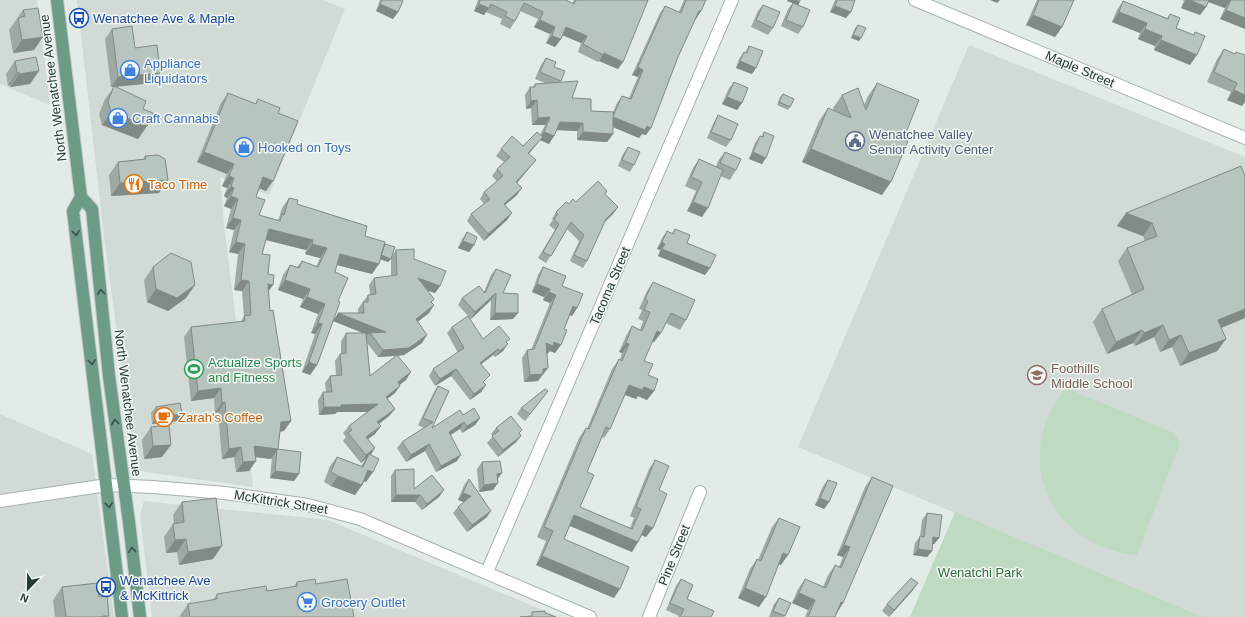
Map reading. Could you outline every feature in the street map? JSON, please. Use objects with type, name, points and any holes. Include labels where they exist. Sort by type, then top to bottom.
[{"type":"main road","name":"North Wenatchee Avenue","points":[[57,0],[80,197],[73,211],[122,617]]},
{"type":"main road","name":"North Wenatchee Avenue","points":[[80,197],[92,209],[109,376],[140,617]]},
{"type":"street","name":"Tacoma Street","points":[[487,572],[732,0]]},
{"type":"street","name":"Maple Street","points":[[915,0],[1245,138]]},
{"type":"street","name":"McKittrick Street","points":[[0,500],[107,485],[225,493],[317,507],[360,519],[590,617]]},
{"type":"street","name":"Pine Street","points":[[648,617],[700,492]]},
{"type":"shaded area","points":[[0,0],[37,0],[50,105],[0,84]]},
{"type":"shaded area","points":[[77,0],[323,0],[345,9],[269,195],[220,177],[253,487],[145,472],[137,469],[134,460],[104,236]]},
{"type":"shaded area","name":"Foothills Middle School","points":[[969,45],[1245,157],[1245,617],[1203,617],[798,447]]},
{"type":"shaded area","points":[[0,414],[92,454],[114,617],[0,617]]},
{"type":"shaded area","points":[[144,501],[328,520],[559,617],[152,617],[140,515]]},
{"type":"green space","points":[[1066,388],[1174,433],[1180,443],[1137,555],[1107,548],[1081,535],[1061,517],[1048,494],[1040,469],[1041,442],[1049,415]]},
{"type":"green space","name":"Wenatchi Park","points":[[955,512],[1203,617],[910,617]]},
{"type":"building","points":[[382,0],[403,1],[398,12],[380,4]]},
{"type":"building","points":[[480,0],[566,0],[574,4],[576,0],[648,0],[623,62],[604,53],[603,55],[583,44],[587,36],[566,27],[561,39],[552,36],[555,27],[540,20],[543,12],[524,3],[515,21],[505,16],[507,12],[491,4],[489,8],[479,4]]},
{"type":"building","points":[[686,0],[706,0],[701,11],[699,11],[678,57],[651,128],[647,126],[645,130],[613,117],[613,134],[583,132],[583,123],[560,122],[554,136],[544,132],[550,117],[538,118],[537,100],[531,101],[530,87],[535,87],[535,84],[578,81],[572,98],[591,99],[591,111],[614,112],[613,116],[622,96],[631,99],[643,70],[638,67],[665,6],[681,13]]},
{"type":"building","points":[[837,0],[855,0],[851,12],[835,6]]},
{"type":"building","points":[[1039,0],[1074,0],[1062,27],[1033,15]]},
{"type":"building","points":[[1190,0],[1209,0],[1206,7]]},
{"type":"building","points":[[1231,0],[1245,0],[1245,18],[1226,10]]},
{"type":"building","points":[[1123,1],[1168,19],[1170,14],[1180,18],[1176,28],[1194,35],[1195,32],[1205,36],[1197,55],[1161,40],[1162,36],[1145,29],[1147,23],[1119,12]]},
{"type":"building","points":[[793,3],[810,10],[803,27],[786,20]]},
{"type":"building","points":[[763,5],[780,12],[773,28],[756,20]]},
{"type":"building","points":[[38,8],[43,37],[22,40],[18,18],[25,16],[23,10]]},
{"type":"building","points":[[858,25],[866,28],[861,38],[853,35]]},
{"type":"building","points":[[132,26],[135,48],[157,45],[160,73],[118,77],[112,29]]},
{"type":"building","points":[[749,46],[763,51],[756,68],[740,61],[744,52],[747,53]]},
{"type":"building","points":[[1224,49],[1235,54],[1236,52],[1245,55],[1245,95],[1234,90],[1237,83],[1214,72]]},
{"type":"building","points":[[36,57],[39,71],[17,73],[15,61]]},
{"type":"building","points":[[546,58],[556,62],[554,67],[565,71],[561,81],[540,72]]},
{"type":"building","points":[[734,82],[748,88],[742,103],[727,97]]},
{"type":"building","name":"Wenatchee Valley Senior Activity Center","points":[[877,83],[919,100],[903,140],[908,141],[891,182],[811,149],[828,108],[851,118],[842,95],[858,88],[866,110]]},
{"type":"building","points":[[114,86],[146,101],[143,109],[153,113],[147,126],[111,112],[108,101]]},
{"type":"building","points":[[228,93],[256,104],[258,99],[280,108],[278,113],[298,121],[273,181],[263,177],[256,197],[265,200],[259,215],[280,221],[282,214],[284,215],[289,198],[298,200],[297,204],[367,226],[365,236],[385,242],[379,264],[340,254],[335,272],[348,278],[338,301],[340,302],[317,365],[309,362],[322,324],[318,323],[325,304],[307,297],[310,289],[285,280],[290,265],[299,268],[302,261],[318,267],[327,248],[312,244],[313,240],[269,229],[262,254],[270,255],[268,274],[274,275],[273,285],[268,284],[270,311],[273,310],[291,421],[281,422],[278,449],[254,446],[256,461],[243,462],[241,447],[229,449],[225,402],[222,403],[221,388],[198,391],[191,327],[245,321],[244,316],[251,315],[249,281],[241,280],[245,244],[236,242],[241,220],[233,218],[238,199],[231,196],[234,188],[231,186],[234,178],[229,176],[234,164],[204,152]]},
{"type":"building","points":[[783,94],[794,99],[790,107],[779,102]]},
{"type":"building","points":[[718,115],[738,124],[731,140],[711,132]]},
{"type":"building","points":[[537,132],[543,137],[528,153],[536,160],[516,182],[522,188],[504,204],[512,213],[488,234],[471,214],[490,199],[484,192],[503,176],[497,169],[510,157],[501,149],[512,136],[523,146]]},
{"type":"building","points":[[764,132],[774,136],[766,158],[753,152],[760,136],[763,137]]},
{"type":"building","points":[[628,147],[640,152],[634,165],[622,160]]},
{"type":"building","points":[[725,152],[741,159],[736,170],[720,163]]},
{"type":"building","points":[[158,155],[165,159],[168,180],[120,183],[118,162],[146,159],[145,156]]},
{"type":"building","points":[[699,159],[723,170],[708,208],[693,202],[702,182],[691,177]]},
{"type":"building","points":[[1241,166],[1245,176],[1245,309],[1218,320],[1226,339],[1189,353],[1181,335],[1169,340],[1163,325],[1144,333],[1142,330],[1116,342],[1102,309],[1144,289],[1127,248],[1157,236],[1152,223],[1126,213]]},
{"type":"building","points":[[598,181],[607,191],[605,194],[618,207],[606,219],[587,261],[574,255],[584,235],[571,222],[551,256],[543,252],[559,224],[554,219],[558,214],[556,212],[566,202],[569,204],[573,199],[576,202]]},
{"type":"building","points":[[675,229],[690,235],[687,243],[716,255],[710,268],[662,249],[665,244],[662,242],[667,231],[673,234]]},
{"type":"building","points":[[467,232],[477,237],[474,245],[463,241]]},
{"type":"building","points":[[385,244],[395,247],[391,259],[381,255]]},
{"type":"building","points":[[414,249],[414,259],[446,271],[440,286],[418,278],[434,299],[431,302],[434,305],[416,319],[427,335],[409,348],[383,350],[370,333],[386,332],[338,313],[364,313],[363,302],[368,302],[368,295],[376,294],[374,278],[397,275],[396,250]]},
{"type":"building","points":[[171,253],[191,262],[195,285],[177,298],[156,289],[153,267]]},
{"type":"building","points":[[543,267],[566,276],[562,286],[583,294],[577,308],[573,306],[564,329],[567,330],[561,345],[554,342],[553,346],[546,343],[548,368],[543,369],[543,374],[530,375],[527,350],[534,349],[556,295],[549,292],[550,289],[537,284]]},
{"type":"building","points":[[496,269],[511,275],[503,293],[518,294],[518,313],[495,313],[496,293],[475,312],[462,298],[479,286],[485,293]]},
{"type":"building","points":[[653,282],[695,300],[686,320],[671,313],[661,333],[657,331],[644,361],[653,364],[648,375],[658,379],[654,391],[644,387],[642,390],[629,385],[610,429],[606,427],[587,472],[594,475],[580,507],[632,529],[641,509],[636,507],[655,460],[669,466],[659,490],[667,494],[653,528],[646,525],[638,542],[574,515],[564,539],[629,567],[620,589],[542,556],[553,531],[544,527],[586,428],[589,429],[619,359],[622,361],[629,344],[626,343],[632,326],[642,331],[650,312],[644,310],[648,301],[645,299]]},
{"type":"building","points":[[468,316],[483,339],[499,326],[510,339],[506,342],[508,344],[500,351],[498,349],[480,363],[490,375],[483,382],[486,385],[474,394],[456,369],[440,379],[433,369],[464,348],[452,327]]},
{"type":"building","points":[[346,333],[366,333],[370,376],[397,355],[411,372],[398,382],[400,386],[386,397],[395,409],[377,422],[381,426],[366,437],[375,448],[366,455],[348,433],[352,430],[349,426],[378,404],[324,407],[323,392],[332,392],[330,376],[342,375],[340,354],[346,353]]},
{"type":"building","points":[[438,386],[449,391],[432,428],[460,410],[463,415],[474,408],[480,418],[467,426],[464,422],[449,432],[461,455],[441,466],[429,444],[411,455],[402,442],[433,422],[423,418]]},
{"type":"building","points":[[545,389],[548,391],[530,414],[521,408]]},
{"type":"building","points":[[180,403],[182,414],[157,417],[156,407]]},
{"type":"building","points":[[511,416],[522,430],[519,433],[521,436],[503,450],[492,436],[499,431],[496,428]]},
{"type":"building","points":[[169,425],[171,445],[153,446],[151,427]]},
{"type":"building","points":[[277,449],[301,452],[299,474],[275,471]]},
{"type":"building","points":[[369,454],[379,459],[373,472],[368,470],[362,485],[331,472],[337,457],[363,467]]},
{"type":"building","points":[[500,461],[502,473],[497,474],[498,483],[484,485],[482,462]]},
{"type":"building","points":[[414,469],[414,489],[432,475],[444,490],[427,504],[420,495],[396,495],[395,470]]},
{"type":"building","points":[[872,477],[893,486],[843,603],[841,602],[835,617],[808,617],[815,600],[799,593],[805,579],[826,588],[835,565],[841,568],[850,547],[844,545]]},
{"type":"building","points":[[469,479],[491,511],[472,525],[458,507],[471,496],[463,493]]},
{"type":"building","points":[[828,480],[837,483],[829,502],[820,498]]},
{"type":"building","points":[[216,498],[222,546],[188,552],[186,539],[175,540],[173,524],[184,522],[182,502]]},
{"type":"building","points":[[927,513],[942,515],[939,538],[933,537],[932,551],[918,549],[920,536],[924,537]]},
{"type":"building","points":[[779,518],[800,527],[788,555],[783,553],[766,597],[745,588],[757,559],[761,561]]},
{"type":"building","points":[[911,578],[918,583],[894,610],[887,604]]},
{"type":"building","points":[[315,579],[316,584],[347,579],[354,617],[190,617],[188,604],[217,599],[217,594],[266,586],[267,591],[297,586],[297,582]]},
{"type":"building","points":[[681,579],[693,585],[687,599],[714,611],[711,617],[680,617],[684,609],[670,603]]},
{"type":"building","points":[[98,583],[99,597],[107,596],[109,616],[66,617],[62,587]]},
{"type":"building","points":[[779,598],[791,603],[785,616],[773,611]]},
{"type":"building","points":[[545,611],[545,613],[556,617],[520,617],[532,616],[532,612]]},
{"type":"place","name":"Wenatchee Ave & Maple","points":[[79,18]]},
{"type":"place","name":"Appliance Liquidators","points":[[130,70]]},
{"type":"place","name":"Craft Cannabis","points":[[118,118]]},
{"type":"place","name":"Wenatchee Valley Senior Activity Center","points":[[855,141]]},
{"type":"place","name":"Hooked on Toys","points":[[244,147]]},
{"type":"place","name":"Taco Time","points":[[134,184]]},
{"type":"place","name":"Actualize Sports and Fitness","points":[[194,369]]},
{"type":"place","name":"Foothills Middle School","points":[[1037,375]]},
{"type":"place","name":"Zarah's Coffee","points":[[164,417]]},
{"type":"place","name":"Wenatchee Ave & McKittrick","points":[[106,587]]},
{"type":"place","name":"Grocery Outlet","points":[[307,602]]}]
